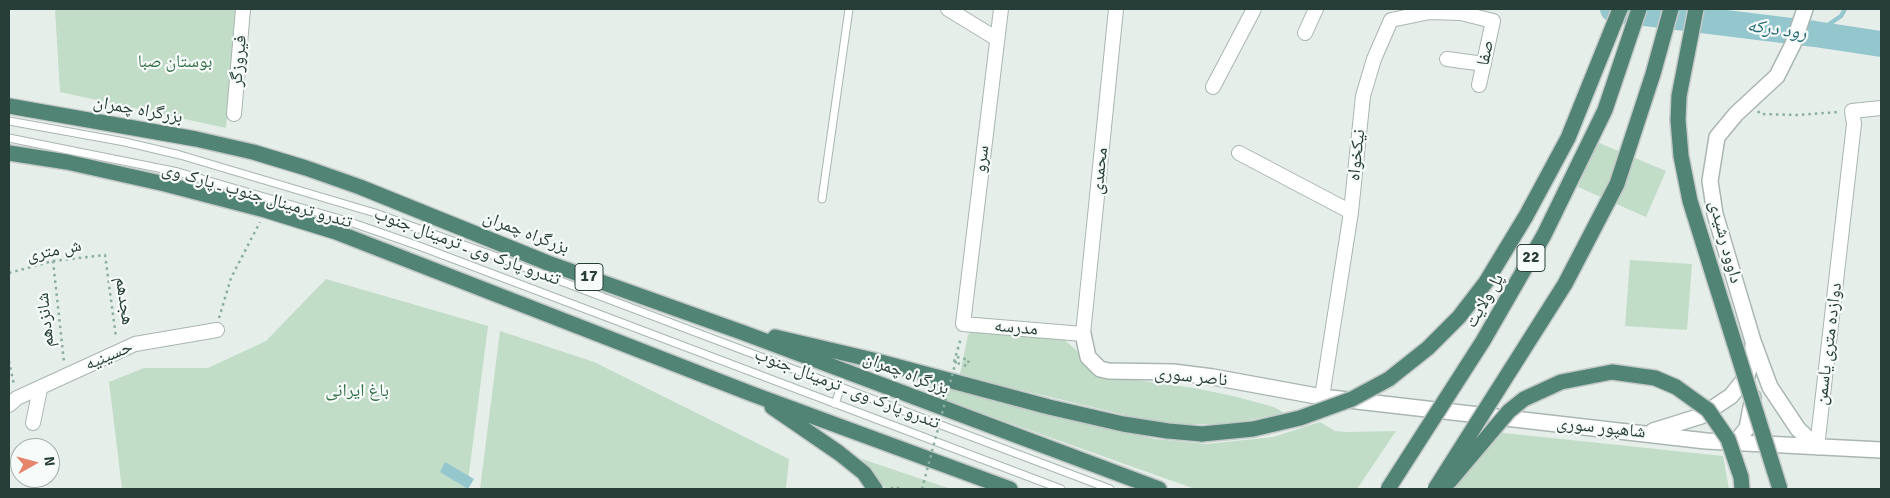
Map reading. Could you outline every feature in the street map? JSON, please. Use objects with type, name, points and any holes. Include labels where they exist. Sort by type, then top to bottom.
[{"type":"highway","points":[[744,333],[787,339],[1049,407],[1114,422],[1168,431],[1202,434],[1253,429],[1300,418],[1352,398],[1389,379],[1428,348],[1459,317],[1486,282],[1526,216],[1568,138],[1620,9]]},
{"type":"highway","name":"پل ولایت","points":[[1388,489],[1484,341],[1544,234],[1604,110],[1639,9]]},
{"type":"highway","name":"22","points":[[1436,489],[1565,284],[1617,184],[1653,74],[1671,9]]},
{"type":"highway","points":[[1696,9],[1679,96],[1678,120],[1681,156],[1690,201],[1780,489]]},
{"type":"highway","name":"بزرگراه چمران","points":[[13,106],[196,139],[253,152],[306,168],[360,187],[548,262],[744,333],[1159,489]]},
{"type":"highway","points":[[9,153],[67,162],[165,184],[265,210],[336,232],[752,394],[1010,489]]},
{"type":"highway","points":[[1444,489],[1509,411],[1524,399],[1561,382],[1612,372],[1655,378],[1676,387],[1708,410],[1728,439],[1741,477],[1742,489]]},
{"type":"highway","points":[[752,394],[839,453],[864,473],[875,489]]},
{"type":"street","name":"فیروزگر","points":[[234,114],[243,9]]},
{"type":"street","points":[[948,9],[997,39]]},
{"type":"street","name":"سرو","points":[[963,324],[1001,9]]},
{"type":"street","name":"محمدی","points":[[1083,334],[1116,9]]},
{"type":"street","points":[[1213,87],[1254,9]]},
{"type":"street","points":[[1305,33],[1316,9]]},
{"type":"street","name":"نیکخواه","points":[[1322,397],[1351,212],[1364,96],[1374,59],[1391,20],[1430,12],[1461,13],[1493,21]]},
{"type":"street","name":"داوود رشیدی","points":[[1802,16],[1793,44],[1777,76],[1731,120],[1717,137],[1710,181],[1715,214],[1753,340],[1770,387],[1783,410],[1798,429],[1817,447]]},
{"type":"street","name":"صفا","points":[[1480,85],[1493,21]]},
{"type":"street","points":[[1447,59],[1484,64]]},
{"type":"street","points":[[1852,111],[1881,108]]},
{"type":"street","name":"دوازده متری یاسمن","points":[[1817,447],[1854,124],[1852,111]]},
{"type":"street","points":[[1239,153],[1351,212]]},
{"type":"street","name":"مدرسه","points":[[963,324],[1083,334]]},
{"type":"street","name":"حسینیه","points":[[13,402],[135,344],[217,330]]},
{"type":"street","name":"ناصر سوری","points":[[1083,334],[1088,357],[1100,369],[1213,377],[1322,397]]},
{"type":"street","points":[[1706,441],[1698,436],[1694,430],[1695,423],[1701,416],[1731,396],[1740,386],[1750,366],[1753,340]]},
{"type":"street","points":[[1735,443],[1747,428],[1753,397],[1756,371],[1753,340]]},
{"type":"street","points":[[33,423],[40,389]]},
{"type":"street","name":"شاهپور سوری","points":[[1322,397],[1706,441],[1881,450]]},
{"type":"street","points":[[1646,433],[1701,416]]},
{"type":"lane","points":[[822,199],[849,9]]},
{"type":"lane","name":"تندرو پارک وی ـ ترمینال جنوب","points":[[9,121],[126,142],[180,155],[376,213],[841,386],[1110,489]]},
{"type":"lane","name":"تندرو ترمینال جنوب ـ پارک وی","points":[[9,138],[178,172],[347,222],[419,246],[1061,489]]},
{"type":"lane","points":[[835,404],[841,386]]},
{"type":"path","points":[[1750,103],[1760,114],[1798,115],[1852,111]]},
{"type":"path","points":[[217,330],[222,304],[231,278],[250,245],[265,210]]},
{"type":"path","name":"ش متری","points":[[9,273],[53,261],[105,255]]},
{"type":"path","name":"هجدهم","points":[[105,255],[118,351]]},
{"type":"path","name":"شانزدهم","points":[[53,261],[65,376]]},
{"type":"path","points":[[922,489],[957,357],[969,360],[967,366],[954,362],[960,346],[963,324]]},
{"type":"path","points":[[9,361],[13,402]]},
{"type":"path","points":[[891,489],[892,487],[902,489]]},
{"type":"green space","name":"بوستان صبا","points":[[55,9],[235,9],[226,128],[60,92]]},
{"type":"green space","points":[[1597,142],[1666,171],[1646,217],[1578,187]]},
{"type":"green space","points":[[1630,260],[1692,264],[1687,330],[1625,326]]},
{"type":"green space","name":"باغ ایرانی","points":[[326,279],[488,326],[467,489],[122,489],[109,382],[144,368],[208,368],[266,341]]},
{"type":"green space","points":[[972,329],[1061,337],[1076,350],[1085,364],[1105,376],[1194,388],[1233,396],[1274,407],[1284,413],[1229,424],[1179,424],[1138,418],[1000,385],[960,374],[968,335]]},
{"type":"green space","points":[[500,331],[594,362],[789,459],[786,489],[480,489]]},
{"type":"green space","points":[[932,382],[1154,439],[1207,444],[1273,437],[1320,422],[1335,431],[1396,431],[1357,489],[1195,489],[948,401],[922,388]]},
{"type":"green space","points":[[1485,431],[1723,456],[1729,489],[1443,489]]},
{"type":"green space","points":[[862,459],[951,489],[886,489]]},
{"type":"water","points":[[445,462],[474,479],[468,489],[440,472]]},
{"type":"waterway","name":"رود درکه","points":[[1613,9],[1881,44]]},
{"type":"waterway","points":[[1815,34],[1841,16],[1845,9]]}]
